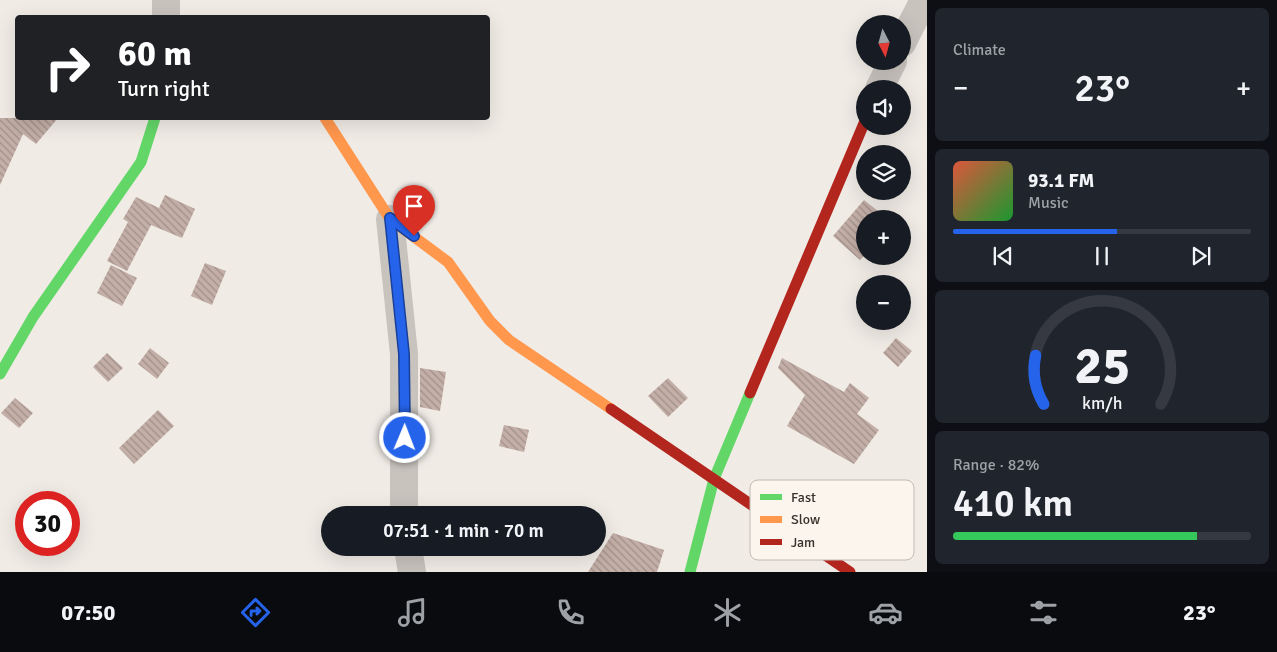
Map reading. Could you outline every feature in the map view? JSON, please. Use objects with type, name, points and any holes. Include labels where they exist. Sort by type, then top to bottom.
[{"type":"street","points":[[166,0],[166,15]]},
{"type":"street","points":[[911,25],[924,0]]},
{"type":"street","points":[[0,374],[32,317],[141,162],[154,120]]},
{"type":"street","points":[[326,120],[390,218],[448,262],[490,321],[509,340],[750,504]]},
{"type":"street","points":[[690,572],[714,479],[859,135]]},
{"type":"street","points":[[390,218],[404,354],[404,506]]},
{"type":"street","points":[[409,556],[412,572]]},
{"type":"street","points":[[832,560],[850,572]]},
{"type":"building","points":[[0,118],[56,120],[36,144],[23,134],[0,185]]},
{"type":"building","points":[[165,195],[195,209],[182,238],[151,225],[127,271],[107,261],[128,222],[123,219],[136,197],[159,208]]},
{"type":"building","points":[[864,200],[877,210],[856,210],[856,256],[833,236]]},
{"type":"building","points":[[205,263],[226,271],[212,305],[191,296]]},
{"type":"building","points":[[111,265],[137,278],[122,306],[97,293]]},
{"type":"building","points":[[896,338],[912,351],[898,367],[883,353]]},
{"type":"building","points":[[150,348],[169,363],[157,379],[138,364]]},
{"type":"building","points":[[107,353],[123,368],[108,382],[93,367]]},
{"type":"building","points":[[782,358],[844,392],[850,383],[869,398],[857,414],[879,430],[854,464],[787,426],[805,395],[778,368]]},
{"type":"building","points":[[420,368],[446,372],[440,411],[420,407]]},
{"type":"building","points":[[668,378],[688,398],[668,417],[648,396]]},
{"type":"building","points":[[15,398],[33,413],[19,428],[1,413]]},
{"type":"building","points":[[158,410],[174,426],[134,464],[119,448]]},
{"type":"building","points":[[504,425],[529,430],[524,452],[499,446]]},
{"type":"building","points":[[613,533],[664,550],[657,572],[588,572],[598,556],[606,556],[606,544]]},
{"type":"traffic: fast","points":[[0,374],[33,317],[141,162],[154,120]]},
{"type":"traffic: fast","points":[[690,572],[714,479],[750,393]]},
{"type":"traffic: slow","points":[[326,120],[390,219],[448,262],[490,321],[509,340],[611,409]]},
{"type":"traffic: jam","points":[[750,393],[859,135]]},
{"type":"traffic: jam","points":[[611,409],[750,504]]},
{"type":"traffic: jam","points":[[832,560],[850,572]]},
{"type":"route","points":[[405,438],[404,354],[390,218],[414,236]]}]
